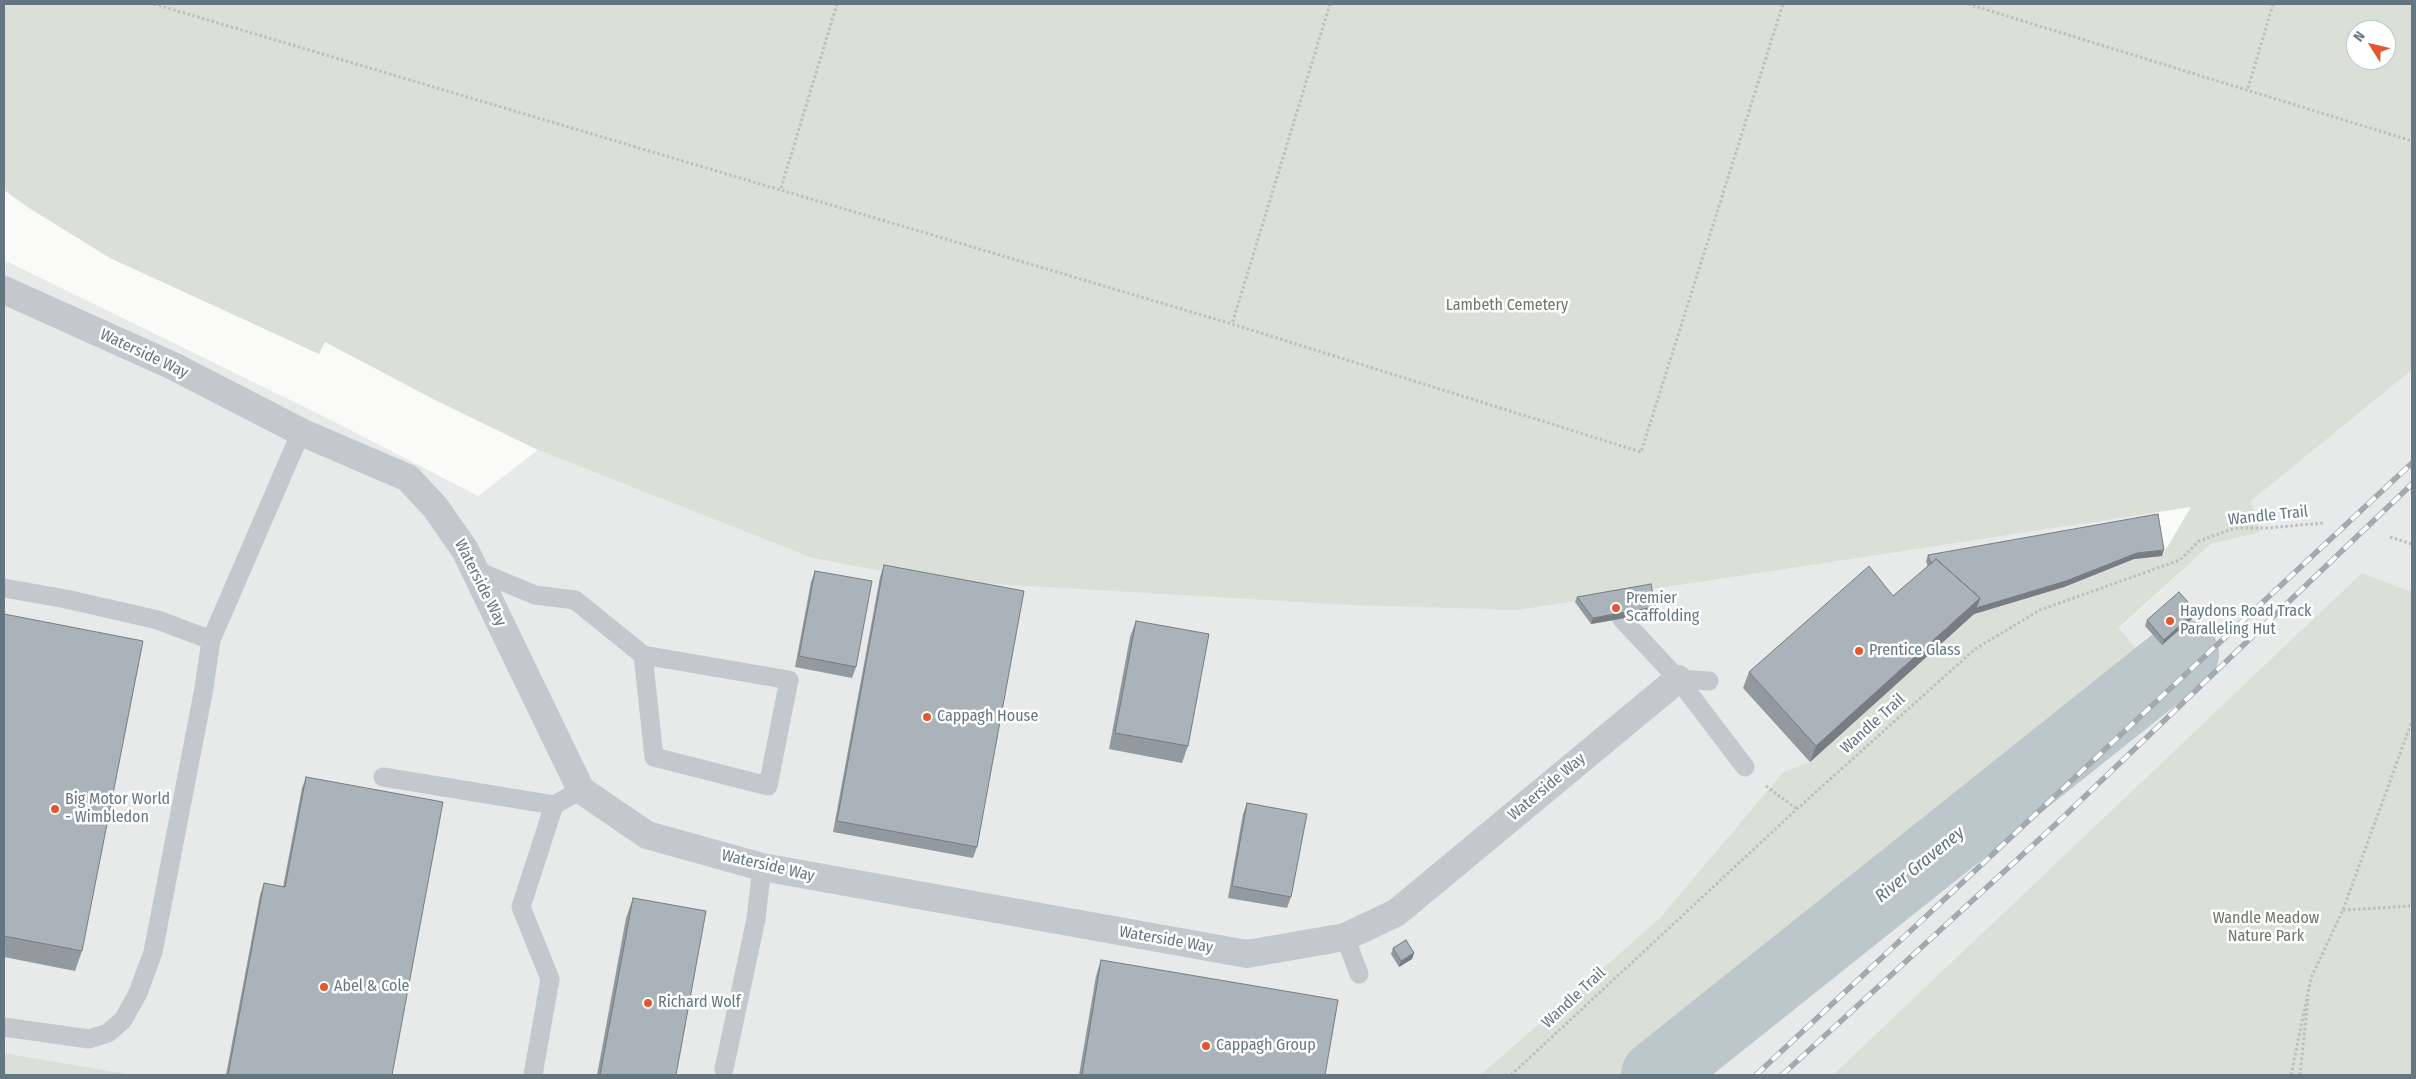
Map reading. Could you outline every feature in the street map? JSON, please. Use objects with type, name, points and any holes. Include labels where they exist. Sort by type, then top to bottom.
[{"type":"street","name":"Waterside Way","points":[[4,290],[173,366],[301,432],[408,478],[435,507],[465,550],[581,790],[647,836],[762,867],[1247,954],[1345,937],[1396,912],[1678,679]]},
{"type":"lane","points":[[4,1027],[89,1039],[108,1033],[123,1020],[138,993],[153,952],[204,688],[211,640],[301,432]]},
{"type":"lane","points":[[475,570],[535,595],[575,600],[643,655],[789,680],[768,786],[654,758],[643,655]]},
{"type":"lane","points":[[4,588],[66,599],[158,620],[211,640]]},
{"type":"lane","points":[[1621,618],[1678,679],[1745,767]]},
{"type":"lane","points":[[1678,679],[1709,681]]},
{"type":"lane","points":[[383,777],[554,805],[581,790]]},
{"type":"lane","points":[[533,1075],[550,979],[521,907],[554,805]]},
{"type":"lane","points":[[724,1069],[756,919],[762,867]]},
{"type":"lane","points":[[1345,937],[1359,974]]},
{"type":"path","points":[[154,4],[781,188],[1232,324],[1641,452],[1783,4]]},
{"type":"path","points":[[781,188],[837,4]]},
{"type":"path","points":[[1232,324],[1330,4]]},
{"type":"path","points":[[1968,4],[2248,88],[2412,141]]},
{"type":"path","points":[[2248,88],[2273,4]]},
{"type":"path","name":"Wandle Trail","points":[[1511,1075],[1797,809],[1975,649],[2040,610],[2180,560],[2199,541],[2235,528],[2268,528],[2323,523]]},
{"type":"path","points":[[2390,537],[2412,544]]},
{"type":"path","points":[[2291,1075],[2311,978],[2344,910],[2412,721]]},
{"type":"path","points":[[1745,767],[1797,809]]},
{"type":"path","points":[[2344,910],[2412,906]]},
{"type":"path","points":[[2300,1075],[2311,978]]},
{"type":"shaded area","points":[[4,260],[331,420],[478,496],[538,450],[812,558],[928,580],[1649,590],[2155,511],[2156,520],[1810,762],[1783,772],[1659,919],[1480,1075],[130,1075],[4,1053]]},
{"type":"shaded area","points":[[2412,370],[2412,588],[1896,1075],[1684,1075],[2145,660],[2119,629],[2211,544],[2261,532],[2251,501]]},
{"type":"green space","name":"Lambeth Cemetery","points":[[4,4],[2412,4],[2412,370],[2251,501],[2261,532],[2211,544],[2119,628],[2145,660],[1684,1075],[1480,1075],[1659,919],[1783,772],[1810,762],[1974,614],[2063,587],[2134,559],[2162,556],[2191,507],[1517,610],[1351,605],[928,580],[812,558],[538,450],[437,401],[325,342],[319,354],[110,258],[29,208],[4,190]]},
{"type":"green space","name":"Wandle Meadow Nature Park","points":[[2362,573],[2409,591],[2412,588],[2412,1075],[1833,1075]]},
{"type":"green space","points":[[4,1053],[127,1074],[130,1075],[4,1075]]},
{"type":"building","points":[[2158,514],[2164,550],[2137,553],[2066,581],[1976,608],[1980,598],[1936,559],[1931,564],[1928,555]]},
{"type":"building","name":"Prentice Glass","points":[[1936,559],[1980,598],[1816,746],[1749,672],[1869,566],[1893,596]]},
{"type":"building","name":"Cappagh House","points":[[884,565],[1024,591],[977,847],[837,821]]},
{"type":"building","points":[[815,571],[872,581],[856,667],[799,656]]},
{"type":"building","name":"Premier Scaffolding","points":[[1651,584],[1655,607],[1593,618],[1577,597]]},
{"type":"building","name":"Haydons Road Track Paralleling Hut","points":[[2179,592],[2196,611],[2164,640],[2147,620]]},
{"type":"building","name":"Big Motor World - Wimbledon","points":[[4,614],[143,641],[82,951],[4,936]]},
{"type":"building","points":[[1136,621],[1209,634],[1188,746],[1115,733]]},
{"type":"building","name":"Abel & Cole","points":[[306,777],[443,802],[392,1075],[228,1075],[264,883],[285,887]]},
{"type":"building","points":[[1247,803],[1307,814],[1291,897],[1232,886]]},
{"type":"building","name":"Richard Wolf","points":[[633,898],[706,911],[676,1075],[600,1075]]},
{"type":"building","points":[[1406,940],[1414,953],[1401,961],[1393,948]]},
{"type":"building","name":"Cappagh Group","points":[[1101,960],[1338,1000],[1325,1075],[1082,1075]]},
{"type":"waterway","name":"River Graveney","points":[[1656,1075],[2184,654]]},
{"type":"railway","points":[[1756,1075],[2412,463]]},
{"type":"railway","points":[[1782,1075],[2056,824],[2412,484]]},
{"type":"place","name":"Premier Scaffolding","points":[[1616,608]]},
{"type":"place","name":"Haydons Road Track Paralleling Hut","points":[[2170,621]]},
{"type":"place","name":"Prentice Glass","points":[[1859,651]]},
{"type":"place","name":"Cappagh House","points":[[927,717]]},
{"type":"place","name":"Big Motor World - Wimbledon","points":[[55,809]]},
{"type":"place","name":"Abel & Cole","points":[[324,987]]},
{"type":"place","name":"Richard Wolf","points":[[648,1003]]},
{"type":"place","name":"Cappagh Group","points":[[1206,1046]]}]
